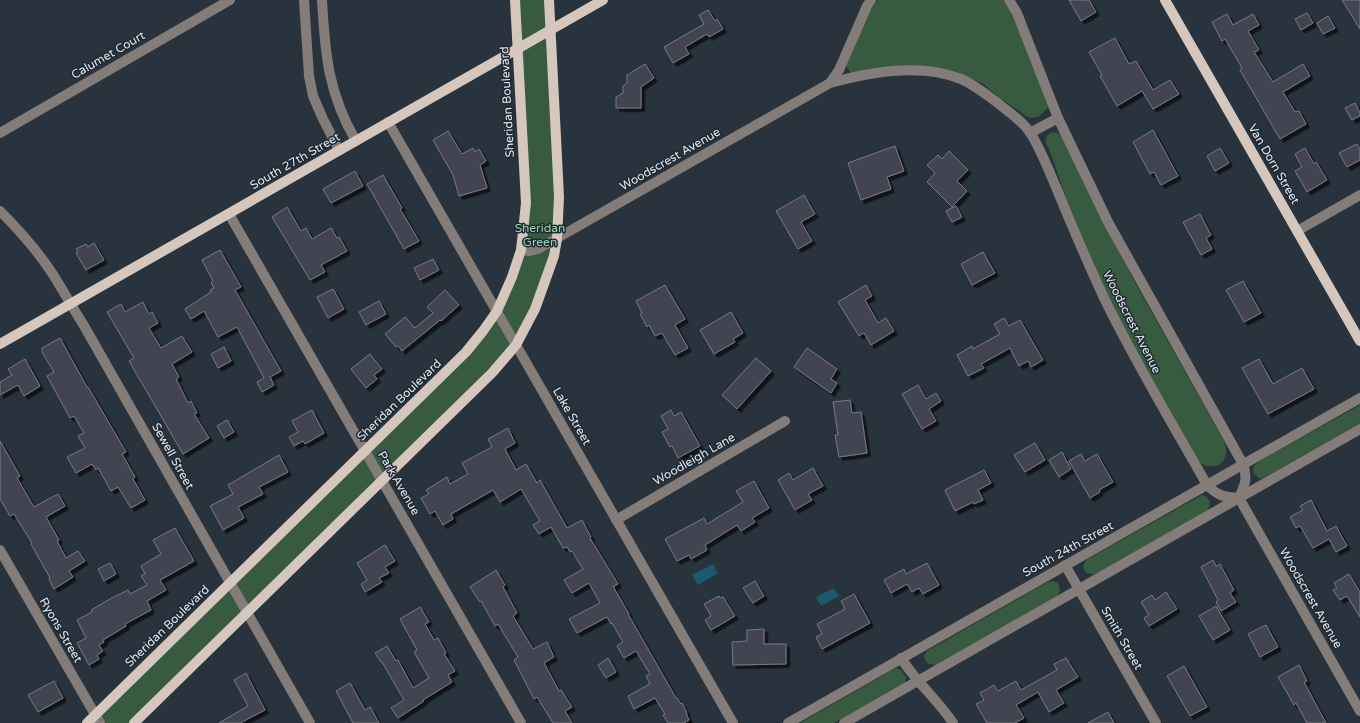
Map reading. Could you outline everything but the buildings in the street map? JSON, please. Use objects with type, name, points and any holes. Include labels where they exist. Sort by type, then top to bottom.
[{"type":"main road","name":"Sheridan Boulevard","points":[[87,723],[97,719],[230,583],[466,352],[497,311],[512,278],[521,250],[526,203],[515,0]]},
{"type":"main road","points":[[134,723],[492,373],[516,344],[535,309],[545,284],[554,256],[557,239],[559,197],[549,0]]},
{"type":"main road","name":"South 27th Street","points":[[0,344],[603,0]]},
{"type":"main road","name":"Van Dorn Street","points":[[1165,0],[1360,341]]},
{"type":"street","name":"Calumet Court","points":[[0,133],[230,0]]},
{"type":"street","points":[[304,0],[309,76],[320,113],[339,150]]},
{"type":"street","points":[[322,0],[328,70],[345,122],[356,140]]},
{"type":"street","name":"Woodscrest Avenue","points":[[830,83],[839,70],[871,0]]},
{"type":"street","name":"Woodscrest Avenue","points":[[1009,0],[1018,13],[1058,118],[1112,229],[1243,464],[1246,472],[1246,481],[1238,498]]},
{"type":"street","name":"Woodscrest Avenue","points":[[521,250],[530,251],[538,249],[557,239],[830,83],[860,74],[918,70],[960,78],[977,87],[1015,117],[1030,132],[1120,331],[1207,485],[1214,492],[1223,497],[1238,498]]},
{"type":"street","points":[[1030,132],[1058,118]]},
{"type":"street","name":"Lake Street","points":[[388,122],[733,723]]},
{"type":"street","points":[[1297,231],[1360,195]]},
{"type":"street","name":"Sewell Street","points":[[0,211],[33,247],[52,272],[87,330],[310,723]]},
{"type":"street","name":"Park Avenue","points":[[230,214],[521,723]]},
{"type":"street","name":"South 24th Street","points":[[788,723],[1360,398]]},
{"type":"street","name":"Woodleigh Lane","points":[[616,520],[785,421]]},
{"type":"street","points":[[844,723],[1360,429]]},
{"type":"street","name":"Woodscrest Avenue","points":[[1238,498],[1360,711]]},
{"type":"street","name":"Ryons Street","points":[[0,550],[97,719]]},
{"type":"street","name":"Smith Street","points":[[1065,566],[1156,723]]},
{"type":"street","points":[[902,658],[909,670],[936,700],[953,723]]},
{"type":"green space","name":"Sheridan Green","points":[[515,0],[549,0],[557,239],[516,345],[134,723],[87,723],[466,352],[497,311],[524,226]]},
{"type":"green space","points":[[878,0],[1004,0],[1015,17],[1048,102],[1048,108],[1038,117],[1031,118],[1024,115],[1001,99],[982,83],[962,75],[851,73],[846,65],[869,12]]},
{"type":"green space","points":[[1053,132],[1058,133],[1063,138],[1100,216],[1138,288],[1224,441],[1226,454],[1222,463],[1210,466],[1201,464],[1197,461],[1129,341],[1068,203],[1046,144],[1046,137]]},
{"type":"green space","points":[[1360,405],[1360,423],[1263,478],[1260,479],[1254,474],[1253,468],[1258,462]]},
{"type":"green space","points":[[1202,495],[1208,499],[1210,504],[1207,511],[1096,574],[1089,574],[1084,570],[1083,565],[1088,559]]},
{"type":"green space","points":[[1052,581],[1057,582],[1060,588],[1060,592],[1056,597],[938,664],[935,665],[927,663],[925,660],[924,657],[927,651]]},
{"type":"green space","points":[[896,668],[901,670],[906,677],[905,683],[834,723],[800,723]]},
{"type":"water","points":[[713,564],[718,573],[698,585],[692,575]]},
{"type":"water","points":[[834,588],[839,596],[821,606],[816,597]]}]
